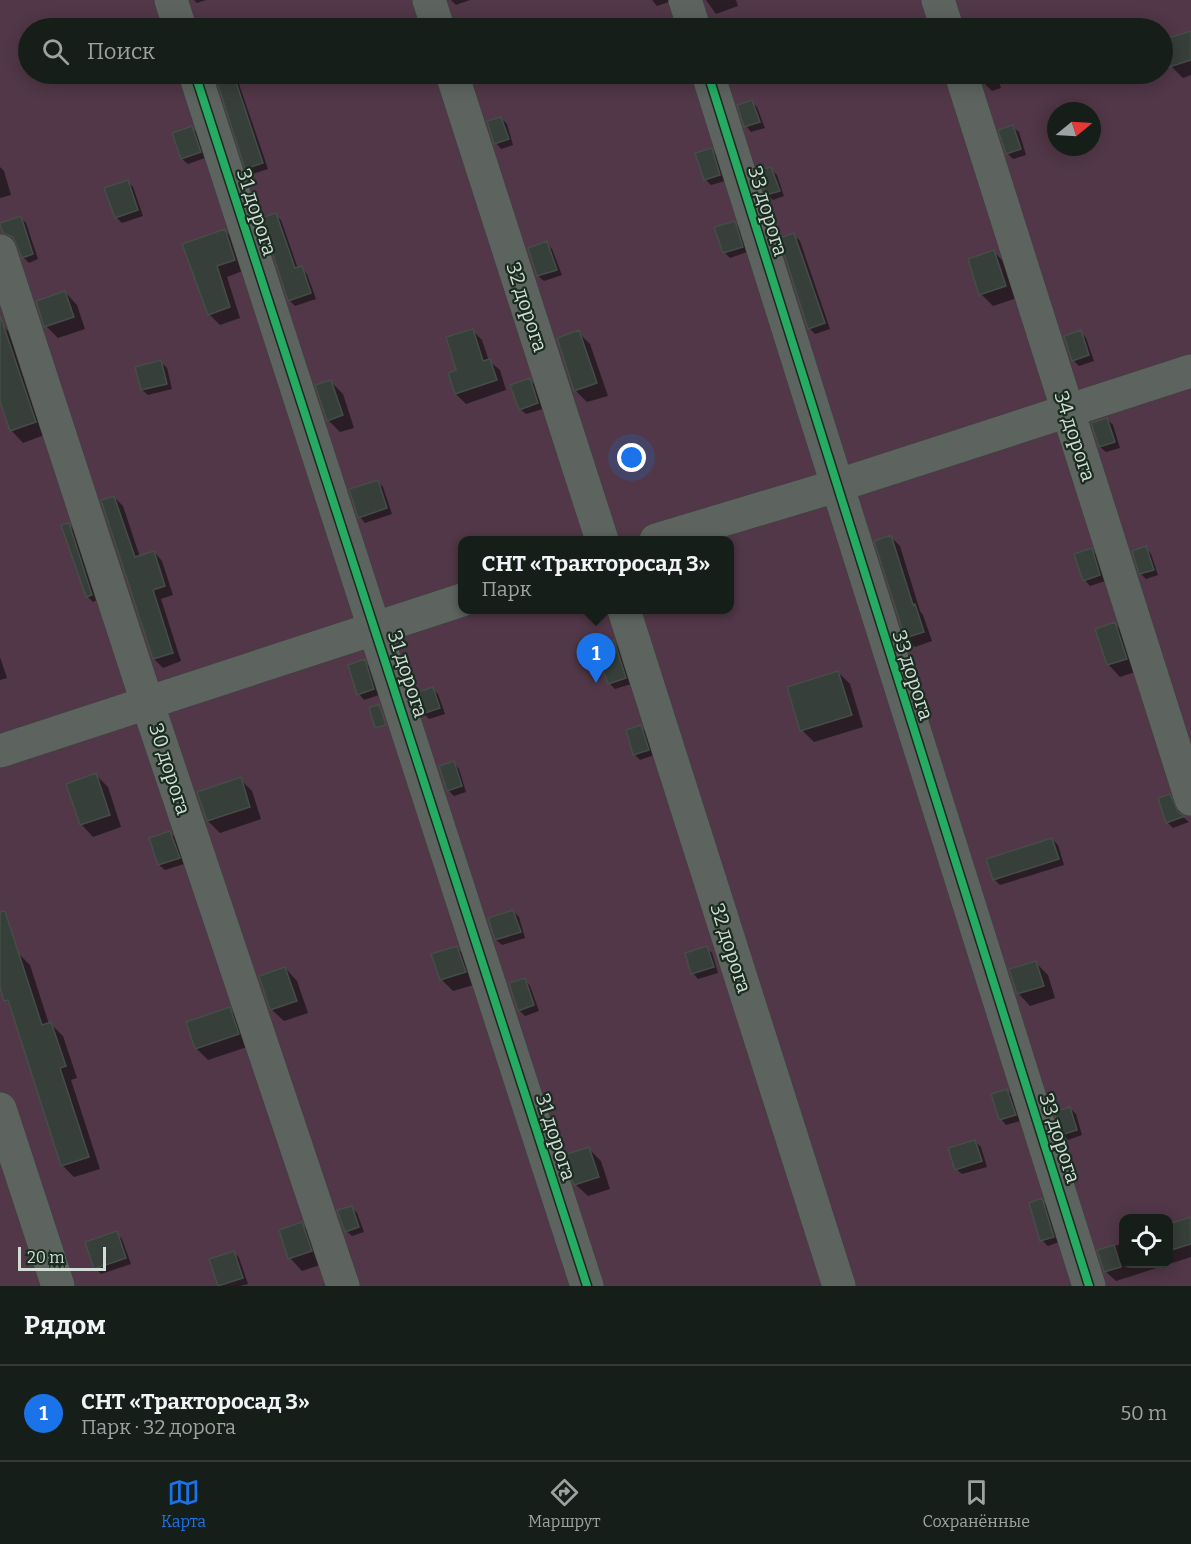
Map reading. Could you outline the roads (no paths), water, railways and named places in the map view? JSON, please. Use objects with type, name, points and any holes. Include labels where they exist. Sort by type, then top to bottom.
[{"type":"street","points":[[171,0],[177,18]]},
{"type":"street","points":[[429,0],[435,18]]},
{"type":"street","points":[[685,0],[690,18]]},
{"type":"street","points":[[938,0],[944,18]]},
{"type":"street","name":"31 дорога","points":[[198,84],[587,1286]]},
{"type":"street","name":"32 дорога","points":[[455,84],[601,536]]},
{"type":"street","name":"33 дорога","points":[[711,84],[1089,1286]]},
{"type":"street","name":"34 дорога","points":[[964,84],[1191,799]]},
{"type":"street","name":"30 дорога","points":[[0,251],[147,702],[343,1286]]},
{"type":"street","points":[[669,536],[836,486],[1191,371]]},
{"type":"street","points":[[0,751],[458,601]]},
{"type":"street","name":"32 дорога","points":[[626,614],[839,1286]]},
{"type":"street","points":[[0,1109],[58,1286]]},
{"type":"place","name":"СНТ «Тракторосад 3»","points":[[596,683]]}]
